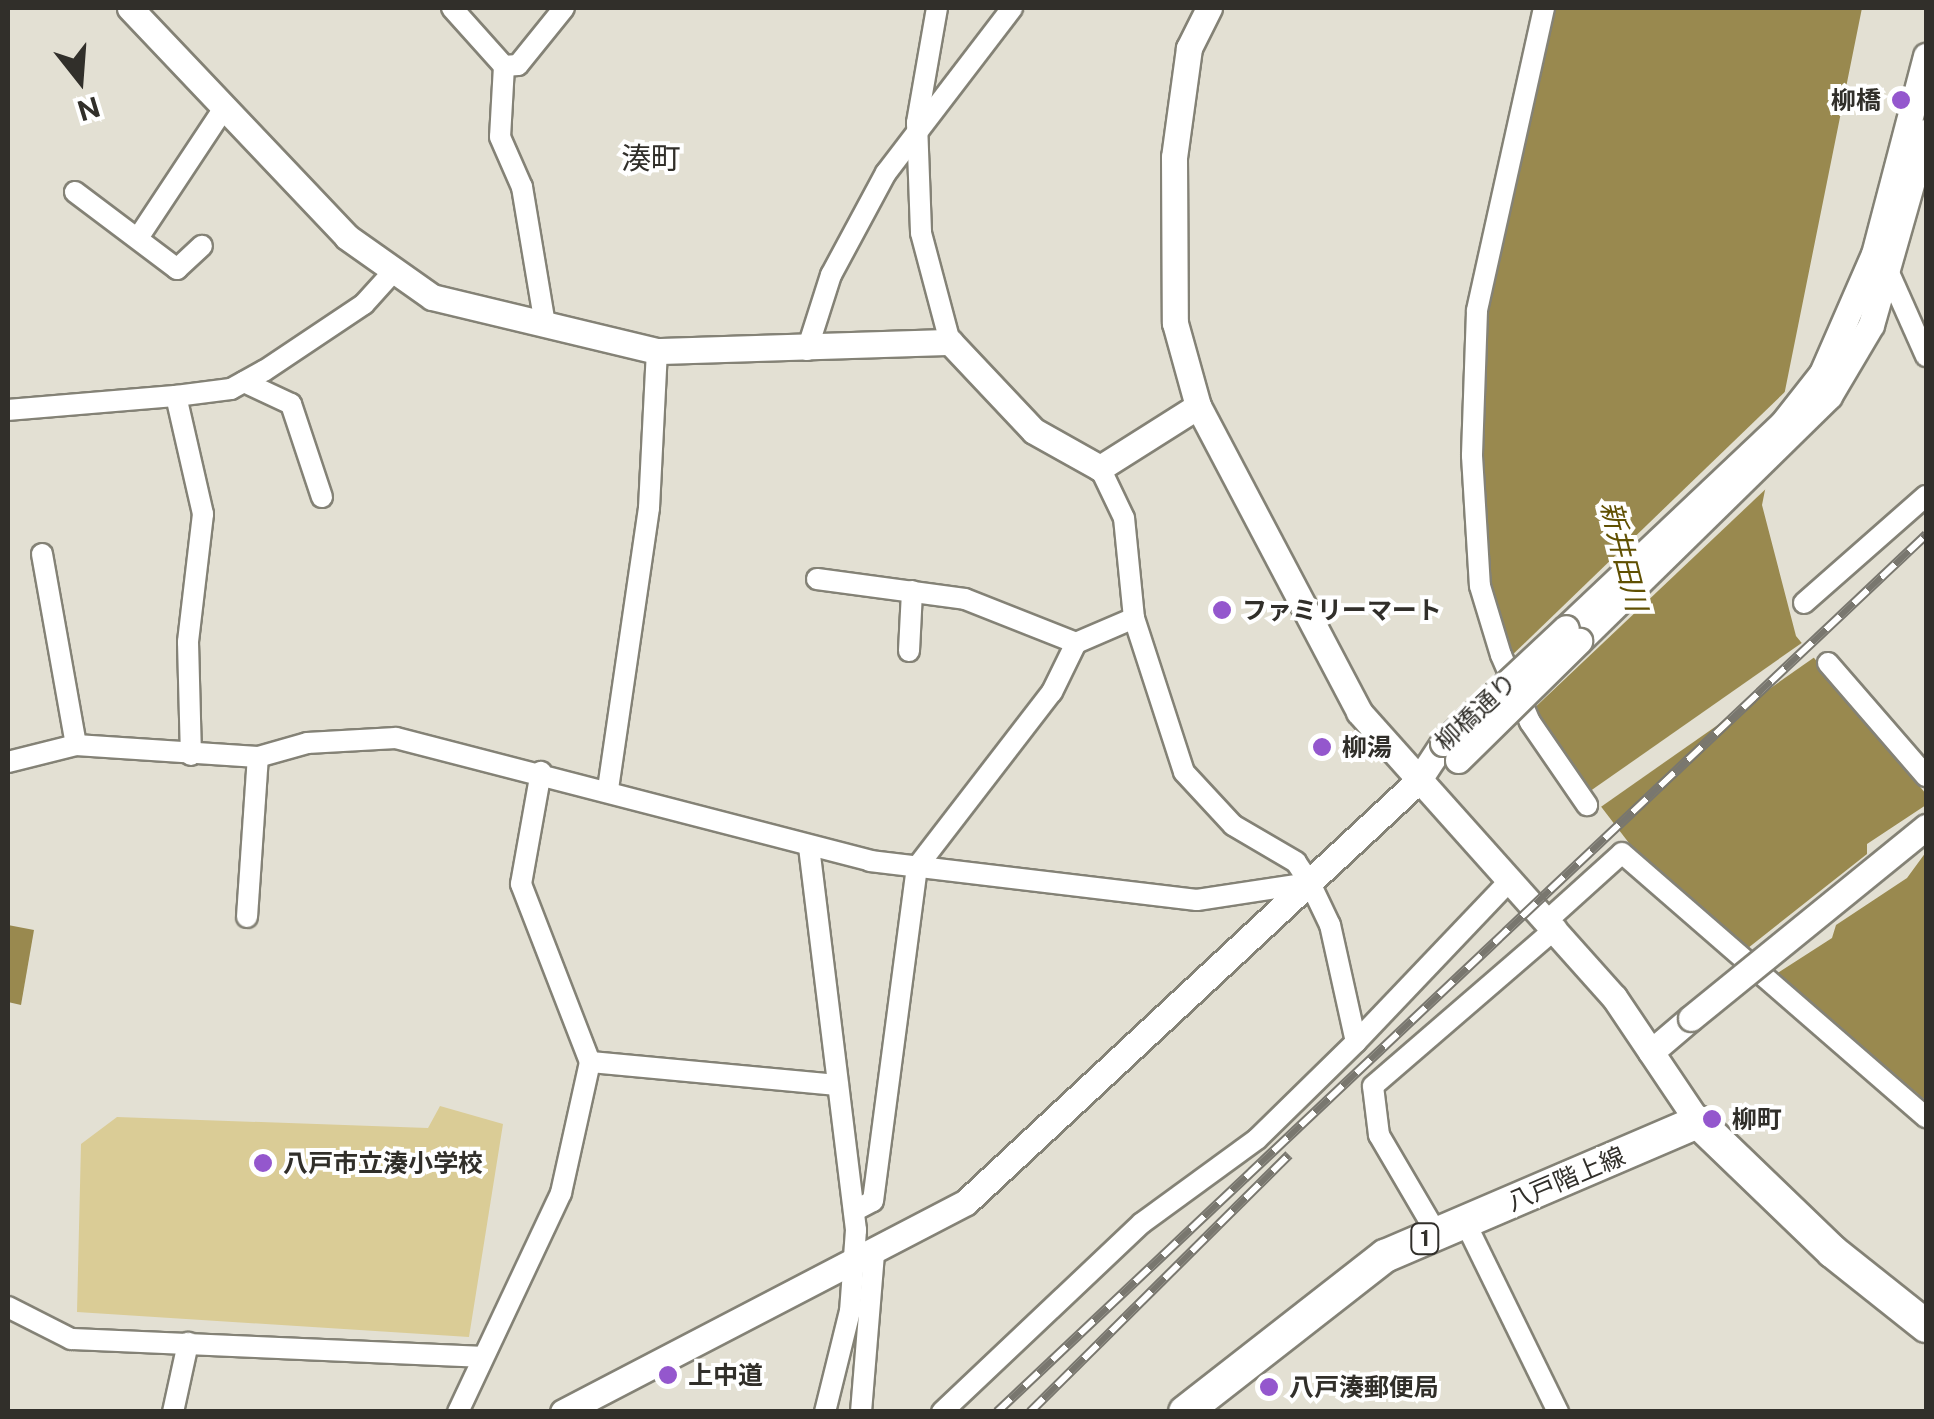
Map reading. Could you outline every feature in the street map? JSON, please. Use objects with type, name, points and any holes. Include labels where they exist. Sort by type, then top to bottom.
[{"type":"main road","name":"八戸階上線","points":[[1185,1412],[1350,1278],[1451,1228],[1698,1122]]},
{"type":"main road","points":[[1698,1122],[1832,1252],[1926,1326]]},
{"type":"street","points":[[130,8],[222,110],[392,273],[432,296],[656,351],[807,350],[950,342]]},
{"type":"street","points":[[452,8],[504,66],[500,137],[522,187],[545,324]]},
{"type":"street","points":[[504,66],[518,65],[564,8]]},
{"type":"street","points":[[937,8],[917,122],[920,232],[950,342],[1034,430],[1100,468],[1124,518],[1134,618],[1184,772],[1233,825],[1296,862],[1310,883],[1330,925],[1356,1042]]},
{"type":"street","points":[[807,350],[831,274],[917,122],[1012,8]]},
{"type":"street","points":[[1209,8],[1189,48],[1174,158],[1175,322],[1198,406],[1359,712],[1552,923],[1651,1052],[1698,1122]]},
{"type":"street","points":[[1544,8],[1477,311],[1472,456],[1480,586],[1501,655],[1530,722],[1587,805]]},
{"type":"street","name":"柳橋通り","points":[[1862,320],[1926,56]]},
{"type":"street","points":[[138,238],[222,110]]},
{"type":"street","name":"柳橋通り","points":[[563,1412],[864,1260],[966,1202],[1797,432],[1889,274],[1926,132]]},
{"type":"street","points":[[75,192],[177,269],[202,246]]},
{"type":"street","points":[[8,410],[176,396],[244,382],[364,304],[392,273]]},
{"type":"street","points":[[1889,274],[1926,356]]},
{"type":"street","points":[[608,790],[648,508],[656,351]]},
{"type":"street","points":[[244,382],[291,404],[322,497]]},
{"type":"street","points":[[176,396],[203,514],[188,642],[191,755]]},
{"type":"street","points":[[1100,468],[1198,406]]},
{"type":"street","points":[[1804,603],[1926,496]]},
{"type":"street","points":[[42,554],[76,745]]},
{"type":"street","points":[[818,579],[965,599],[1076,643]]},
{"type":"street","points":[[909,651],[912,591]]},
{"type":"street","points":[[854,1211],[873,1201],[916,866],[1052,692],[1076,643],[1134,618]]},
{"type":"street","points":[[1828,663],[1926,776]]},
{"type":"street","points":[[8,762],[76,745],[258,757],[307,742],[396,738],[541,772],[810,847],[916,866],[1197,900],[1310,883]]},
{"type":"street","points":[[247,916],[258,757]]},
{"type":"street","points":[[458,1412],[560,1192],[590,1062],[521,884],[541,772]]},
{"type":"street","points":[[1651,1052],[1926,827]]},
{"type":"street","points":[[810,847],[854,1211],[864,1260],[861,1412]]},
{"type":"street","points":[[1558,1412],[1451,1228],[1380,1135],[1373,1086],[1552,923],[1622,853],[1926,1117]]},
{"type":"street","points":[[942,1412],[1142,1223],[1257,1139],[1356,1042],[1510,879]]},
{"type":"street","points":[[590,1062],[838,1085]]},
{"type":"street","points":[[825,1412],[864,1260]]},
{"type":"street","points":[[8,1308],[71,1339],[481,1357]]},
{"type":"street","points":[[174,1412],[188,1342]]},
{"type":"shaded area","points":[[440,1106],[503,1124],[469,1337],[77,1312],[81,1144],[117,1117],[428,1128]]},
{"type":"water","name":"新井田川","points":[[1555,8],[1862,8],[1762,505],[1796,636],[1926,794],[1926,1101],[1632,847],[1537,723],[1496,625],[1487,586],[1480,341]]},
{"type":"water","points":[[8,925],[34,930],[21,1005],[8,1002]]},
{"type":"pier","points":[[1789,388],[1771,484],[1528,714],[1506,661]]},
{"type":"pier","points":[[1806,640],[1817,656],[1593,812],[1582,797]]},
{"type":"pier","points":[[1926,805],[1926,852],[1907,878],[1836,925],[1832,938],[1773,976],[1743,952],[1867,854],[1867,844]]},
{"type":"railway","points":[[997,1412],[1926,535]]},
{"type":"railway","points":[[1030,1412],[1289,1155]]},
{"type":"place","name":"柳橋","points":[[1901,100]]},
{"type":"place","name":"ファミリーマート","points":[[1222,610]]},
{"type":"place","name":"柳湯","points":[[1322,747]]},
{"type":"place","name":"柳町","points":[[1712,1119]]},
{"type":"place","name":"八戸市立湊小学校","points":[[263,1163]]},
{"type":"place","name":"上中道","points":[[668,1375]]},
{"type":"place","name":"八戸湊郵便局","points":[[1269,1387]]},
{"type":"district","name":"湊町","points":[[651,158]]}]
